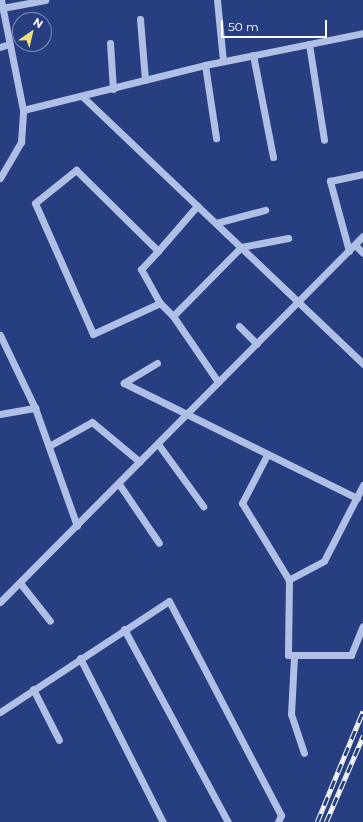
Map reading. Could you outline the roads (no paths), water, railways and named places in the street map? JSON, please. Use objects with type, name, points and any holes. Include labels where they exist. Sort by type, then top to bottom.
[{"type":"street","points":[[0,0],[24,110],[21,142],[0,178]]},
{"type":"street","points":[[2,8],[45,0]]},
{"type":"street","points":[[217,0],[223,61]]},
{"type":"street","points":[[140,19],[145,80]]},
{"type":"street","points":[[24,110],[83,97],[205,65],[363,33]]},
{"type":"street","points":[[110,43],[113,89]]},
{"type":"street","points":[[0,47],[9,44]]},
{"type":"street","points":[[309,44],[324,140]]},
{"type":"street","points":[[253,55],[273,157]]},
{"type":"street","points":[[205,65],[216,138]]},
{"type":"street","points":[[83,97],[363,364]]},
{"type":"street","points":[[158,251],[76,170],[35,203],[93,334],[160,303]]},
{"type":"street","points":[[348,251],[330,181],[363,174]]},
{"type":"street","points":[[197,206],[141,269],[160,303],[173,316],[218,382]]},
{"type":"street","points":[[216,223],[266,210]]},
{"type":"street","points":[[0,602],[119,484],[363,236]]},
{"type":"street","points":[[173,316],[241,247],[288,238]]},
{"type":"street","points":[[355,245],[363,253]]},
{"type":"street","points":[[239,326],[257,344]]},
{"type":"street","points":[[0,335],[35,408],[77,526]]},
{"type":"street","points":[[157,363],[124,383],[267,455],[357,498]]},
{"type":"street","points":[[0,414],[35,408]]},
{"type":"street","points":[[49,446],[92,422],[140,462]]},
{"type":"street","points":[[158,444],[203,506]]},
{"type":"street","points":[[267,455],[242,502],[289,580],[288,655],[294,657],[351,655],[363,626]]},
{"type":"street","points":[[119,484],[159,543]]},
{"type":"street","points":[[289,580],[324,561],[363,485]]},
{"type":"street","points":[[20,583],[50,621]]},
{"type":"street","points":[[0,712],[124,629],[169,601],[281,815],[278,822]]},
{"type":"street","points":[[124,629],[228,822]]},
{"type":"street","points":[[294,657],[291,714],[304,753]]},
{"type":"street","points":[[80,658],[163,822]]},
{"type":"street","points":[[33,689],[60,740]]},
{"type":"railway","points":[[317,822],[363,711]]},
{"type":"railway","points":[[326,822],[363,736]]}]
